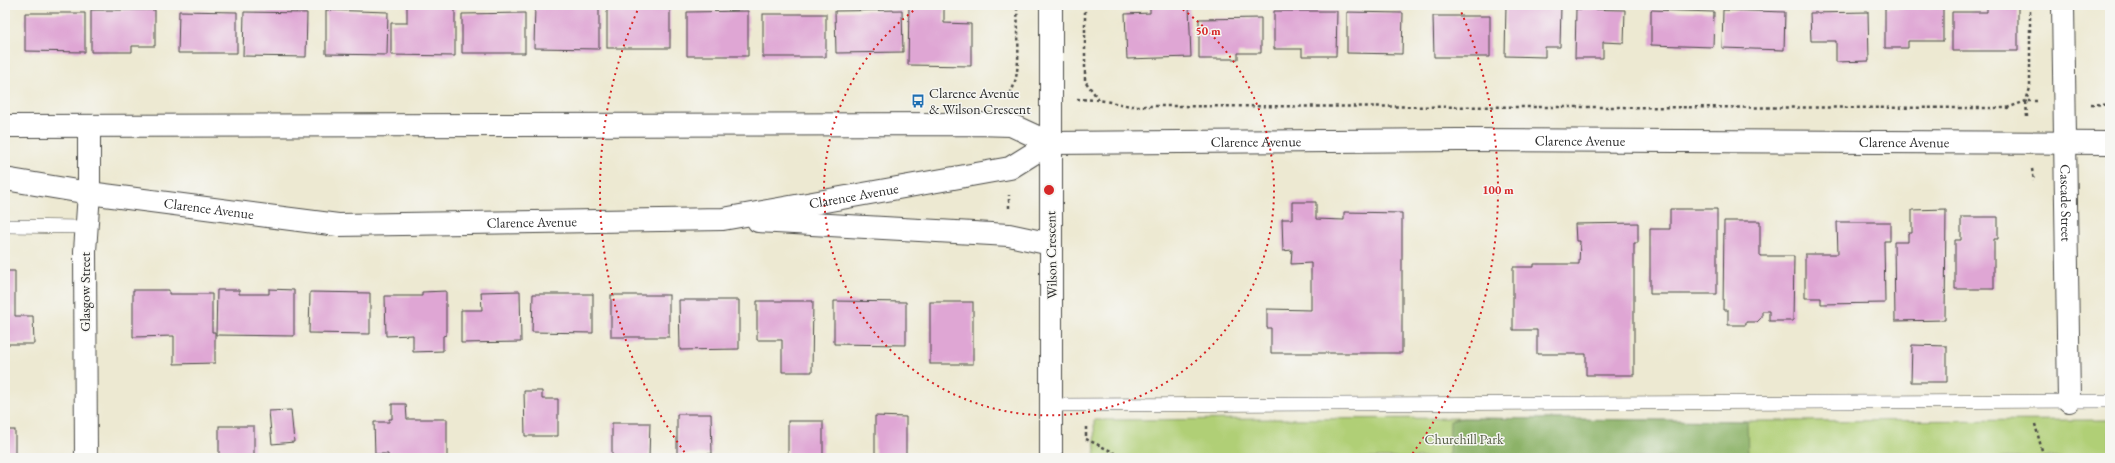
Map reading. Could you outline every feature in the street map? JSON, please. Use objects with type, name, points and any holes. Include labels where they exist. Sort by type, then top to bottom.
[{"type":"main road","name":"Wilson Crescent","points":[[1051,5],[1051,458]]},
{"type":"main road","name":"Cascade Street","points":[[2063,5],[2069,401]]},
{"type":"main road","name":"Clarence Avenue","points":[[5,126],[1011,124],[1050,143],[1459,140],[2065,144],[2110,143]]},
{"type":"main road","name":"Glasgow Street","points":[[86,458],[85,251],[89,193],[89,127]]},
{"type":"main road","name":"Clarence Avenue","points":[[5,179],[89,193],[338,226],[722,219],[1010,168],[1050,143]]},
{"type":"main road","points":[[722,219],[1009,235],[1051,244]]},
{"type":"lane","points":[[5,226],[86,227]]},
{"type":"lane","points":[[1051,405],[2110,401]]},
{"type":"path","points":[[1085,5],[1085,80],[1099,100],[1131,106],[1983,108],[2007,108],[2026,101],[2030,88],[2030,5]]},
{"type":"path","points":[[2105,105],[2110,106]]},
{"type":"path","points":[[2037,401],[2035,422],[2044,458]]},
{"type":"path","points":[[1087,406],[1086,439],[1113,452],[1117,458]]},
{"type":"green space","name":"Churchill Park","points":[[1463,418],[1747,421],[2110,420],[2110,458],[1095,458],[1094,420]]},
{"type":"green space","points":[[1463,418],[1747,421],[1748,458],[1449,458],[1450,421]]},
{"type":"building","points":[[407,5],[455,5],[455,56],[391,55],[391,23],[407,23]]},
{"type":"building","points":[[535,5],[599,6],[599,49],[534,48]]},
{"type":"building","points":[[607,5],[670,5],[670,48],[607,48]]},
{"type":"building","points":[[909,5],[944,5],[944,23],[971,24],[971,66],[908,65]]},
{"type":"building","points":[[1150,5],[1189,5],[1191,57],[1127,59],[1125,14],[1150,13]]},
{"type":"building","points":[[1506,5],[1561,6],[1560,47],[1545,47],[1545,57],[1505,56]]},
{"type":"building","points":[[1987,5],[2018,5],[2018,51],[1952,51],[1952,12],[1987,12]]},
{"type":"building","points":[[1885,8],[1943,8],[1943,41],[1908,41],[1908,48],[1885,48]]},
{"type":"building","points":[[1576,9],[1625,10],[1624,43],[1603,42],[1603,58],[1575,58]]},
{"type":"building","points":[[91,10],[155,10],[155,46],[132,46],[132,52],[91,52]]},
{"type":"building","points":[[326,10],[388,12],[387,55],[326,54]]},
{"type":"building","points":[[902,10],[903,52],[836,53],[835,11]]},
{"type":"building","points":[[1651,10],[1714,12],[1713,47],[1651,45]]},
{"type":"building","points":[[1723,10],[1785,12],[1784,50],[1722,48]]},
{"type":"building","points":[[179,11],[237,12],[237,53],[178,53]]},
{"type":"building","points":[[748,11],[748,56],[687,56],[687,12]]},
{"type":"building","points":[[1274,11],[1337,11],[1336,56],[1302,56],[1302,49],[1274,49]]},
{"type":"building","points":[[244,12],[307,13],[306,57],[243,56]]},
{"type":"building","points":[[1347,12],[1403,13],[1402,54],[1347,53]]},
{"type":"building","points":[[1868,12],[1869,61],[1836,62],[1836,41],[1811,41],[1810,13]]},
{"type":"building","points":[[25,13],[85,13],[85,52],[25,51]]},
{"type":"building","points":[[525,13],[525,53],[462,53],[462,14]]},
{"type":"building","points":[[763,14],[826,14],[826,57],[763,57]]},
{"type":"building","points":[[1433,16],[1490,16],[1490,57],[1434,57]]},
{"type":"building","points":[[1261,18],[1261,53],[1238,53],[1238,59],[1199,59],[1199,19]]},
{"type":"building","points":[[1292,202],[1316,202],[1316,219],[1344,220],[1344,212],[1402,213],[1402,353],[1271,353],[1271,328],[1267,328],[1267,309],[1311,310],[1311,263],[1291,264],[1292,250],[1283,251],[1282,219],[1292,219]]},
{"type":"building","points":[[1670,209],[1717,209],[1717,294],[1650,294],[1650,229],[1670,229]]},
{"type":"building","points":[[1946,209],[1945,320],[1895,321],[1894,242],[1908,242],[1908,233],[1912,233],[1912,210]]},
{"type":"building","points":[[1961,217],[1998,217],[1998,239],[1994,239],[1994,289],[1955,289],[1955,240],[1961,240]]},
{"type":"building","points":[[1724,221],[1760,221],[1760,256],[1794,256],[1793,321],[1769,321],[1769,311],[1762,311],[1762,317],[1757,322],[1746,322],[1746,325],[1728,325],[1728,310],[1723,310]]},
{"type":"building","points":[[1837,222],[1890,222],[1890,241],[1884,241],[1885,303],[1821,304],[1821,298],[1805,298],[1805,254],[1838,254]]},
{"type":"building","points":[[1638,223],[1638,243],[1634,243],[1634,375],[1586,375],[1586,354],[1537,354],[1537,330],[1513,330],[1513,267],[1534,267],[1534,264],[1579,264],[1580,241],[1576,241],[1575,224]]},
{"type":"building","points":[[5,271],[15,271],[15,316],[33,316],[34,344],[5,344]]},
{"type":"building","points":[[269,289],[294,290],[294,336],[216,335],[217,290],[239,290],[239,294],[269,294]]},
{"type":"building","points":[[133,290],[169,290],[169,294],[212,294],[212,332],[215,332],[215,363],[174,364],[174,336],[133,337]]},
{"type":"building","points":[[446,291],[446,335],[443,336],[443,351],[413,352],[413,335],[386,336],[385,296],[422,296],[422,292]]},
{"type":"building","points":[[520,291],[521,342],[461,343],[461,310],[482,310],[481,292]]},
{"type":"building","points":[[310,292],[370,293],[370,334],[309,333]]},
{"type":"building","points":[[533,294],[593,294],[593,333],[532,332]]},
{"type":"building","points":[[611,295],[669,295],[669,337],[611,337]]},
{"type":"building","points":[[679,300],[739,300],[739,349],[680,350]]},
{"type":"building","points":[[757,301],[813,301],[812,372],[782,372],[782,340],[757,340]]},
{"type":"building","points":[[834,301],[906,302],[906,345],[834,344]]},
{"type":"building","points":[[930,302],[973,302],[973,364],[930,364]]},
{"type":"building","points":[[1912,345],[1947,346],[1947,382],[1911,382]]},
{"type":"building","points":[[524,391],[542,391],[542,399],[558,399],[558,436],[525,436]]},
{"type":"building","points":[[392,404],[406,404],[407,419],[447,419],[447,457],[388,457],[388,454],[375,454],[374,422],[389,422],[389,419],[392,419]]},
{"type":"building","points":[[291,410],[294,442],[272,444],[269,411]]},
{"type":"building","points":[[677,414],[711,414],[712,454],[677,454]]},
{"type":"building","points":[[875,416],[906,417],[906,458],[875,458]]},
{"type":"building","points":[[788,421],[823,421],[823,458],[788,458]]},
{"type":"building","points":[[612,423],[650,423],[649,458],[612,458]]},
{"type":"building","points":[[219,426],[254,426],[254,458],[219,458]]},
{"type":"building","points":[[5,430],[15,430],[15,458],[5,458]]},
{"type":"place","name":"Clarence Avenue & Wilson Crescent","points":[[918,101]]}]
